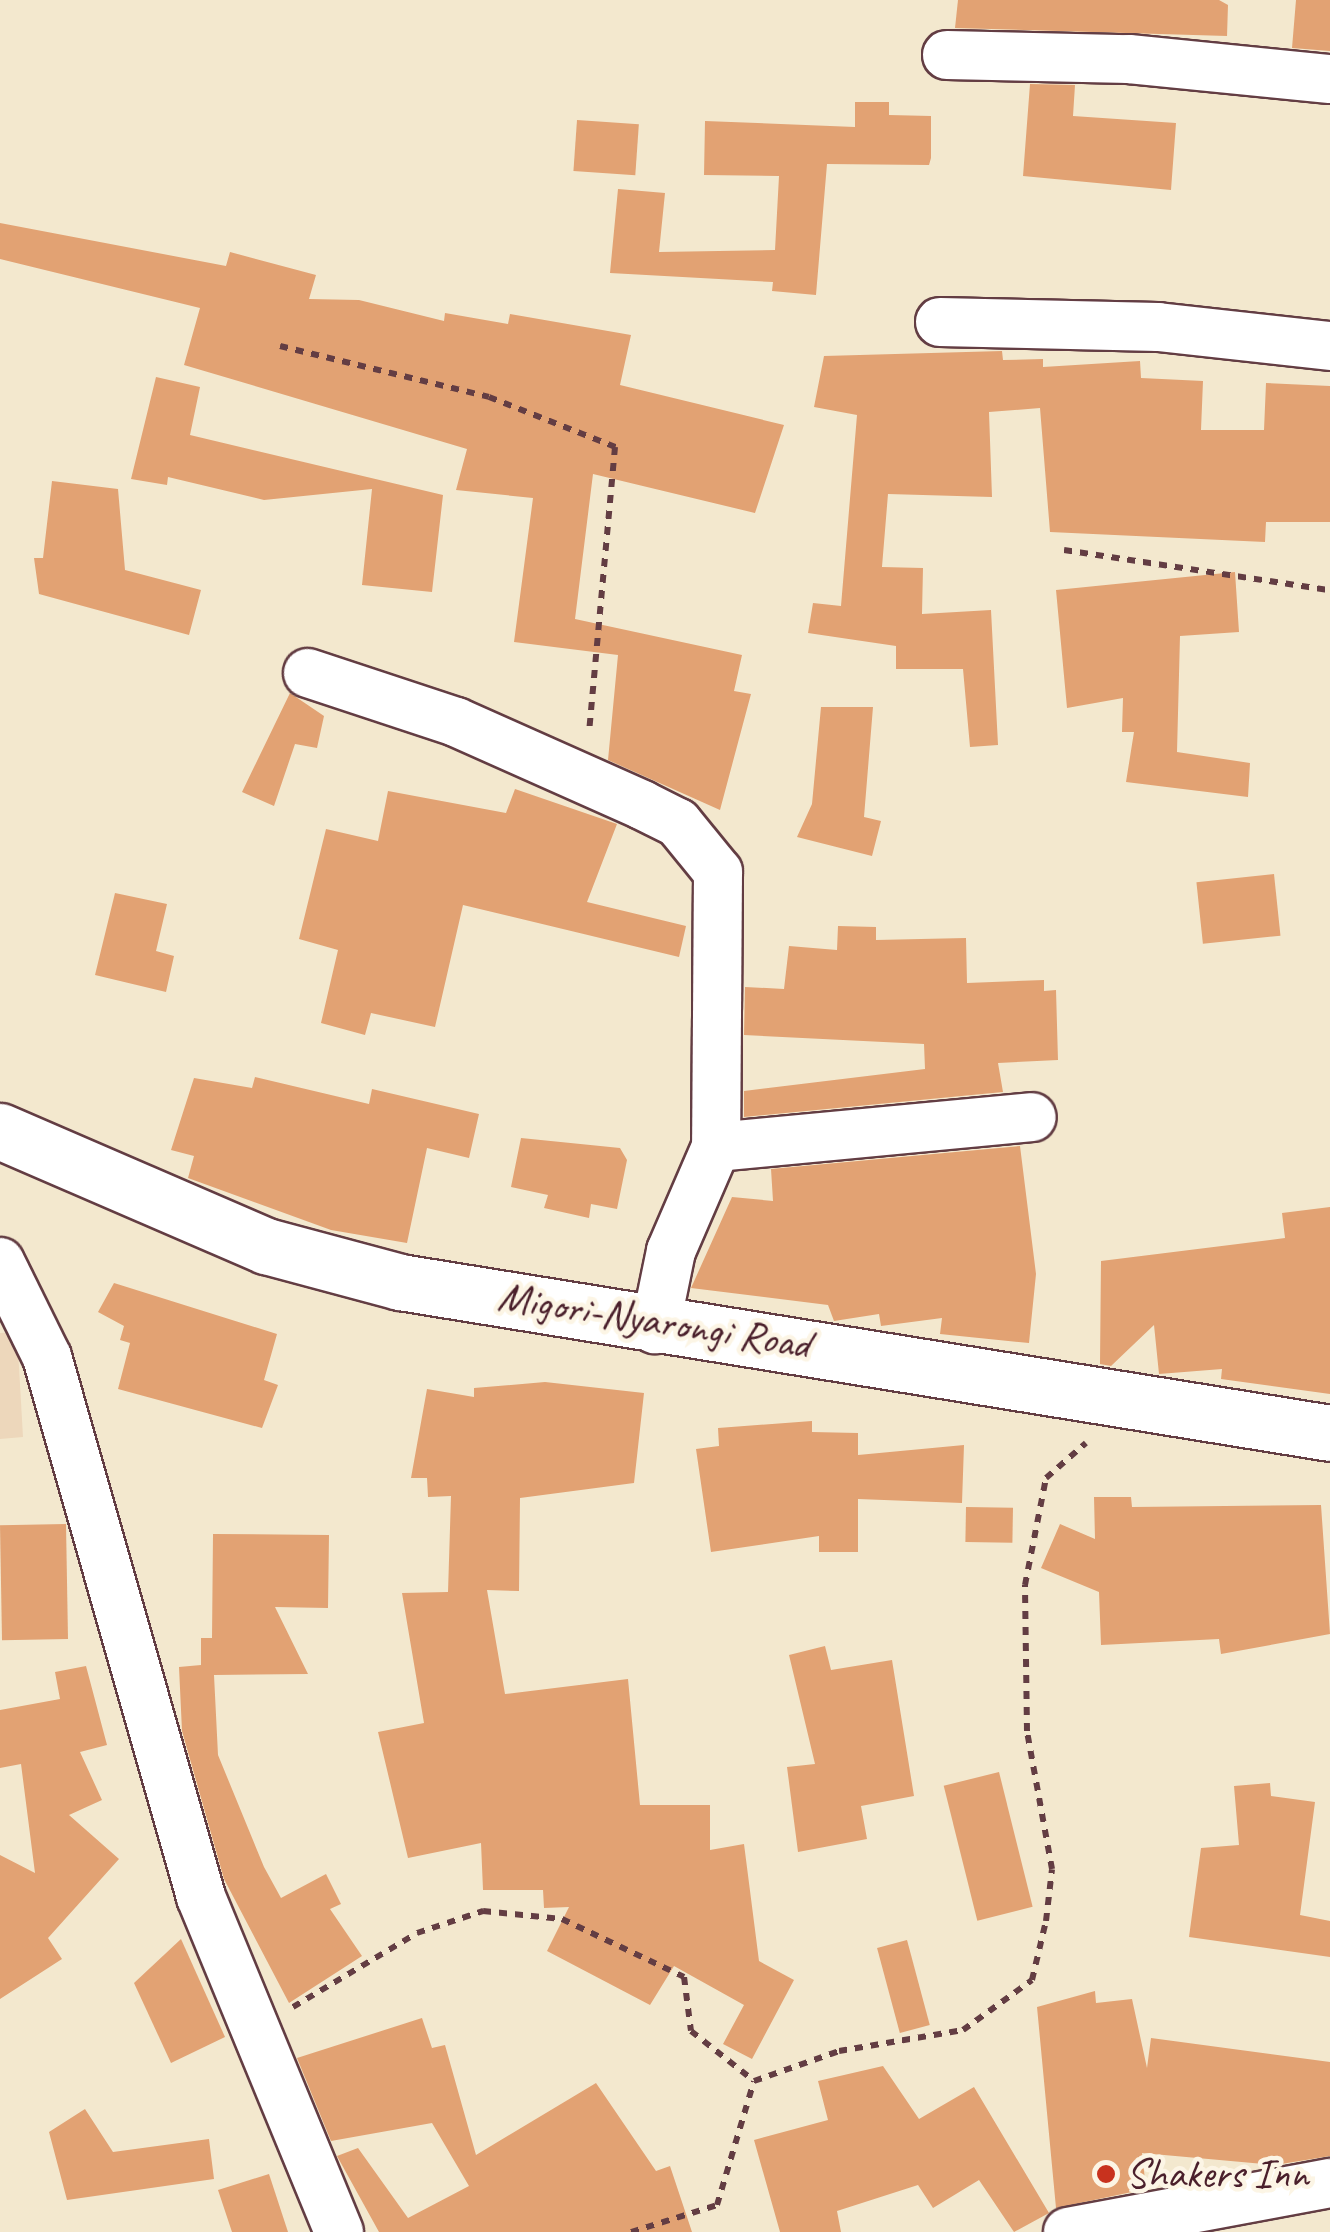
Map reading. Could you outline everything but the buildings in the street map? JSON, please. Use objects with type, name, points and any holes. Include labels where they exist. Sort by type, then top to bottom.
[{"type":"street","points":[[947,55],[1128,58],[1330,79]]},
{"type":"street","points":[[940,322],[1175,328],[1330,346]]},
{"type":"street","points":[[308,673],[456,722],[678,823],[718,872],[716,1147],[671,1252],[654,1329]]},
{"type":"street","points":[[716,1147],[1032,1117]]},
{"type":"street","name":"Migori-Nyarongi Road","points":[[0,1132],[266,1246],[654,1329],[1140,1396],[1330,1433]]},
{"type":"street","points":[[0,1262],[47,1357],[174,1812],[251,2032],[339,2232]]},
{"type":"street","points":[[1068,2232],[1330,2183]]},
{"type":"path","points":[[280,346],[490,397],[615,448],[584,780]]},
{"type":"path","points":[[1064,550],[1330,590]]},
{"type":"path","points":[[754,2081],[839,2051],[963,2030],[1032,1980],[1052,1869],[1027,1730],[1025,1585],[1046,1478],[1140,1396]]},
{"type":"path","points":[[251,2032],[417,1933],[483,1910],[562,1919],[684,1977],[691,2030],[754,2081]]},
{"type":"path","points":[[631,2232],[717,2204],[754,2081]]},
{"type":"shaded area","points":[[17,1332],[23,1437],[0,1439],[0,1333]]},
{"type":"place","name":"Shakers Inn","points":[[1106,2174]]}]
